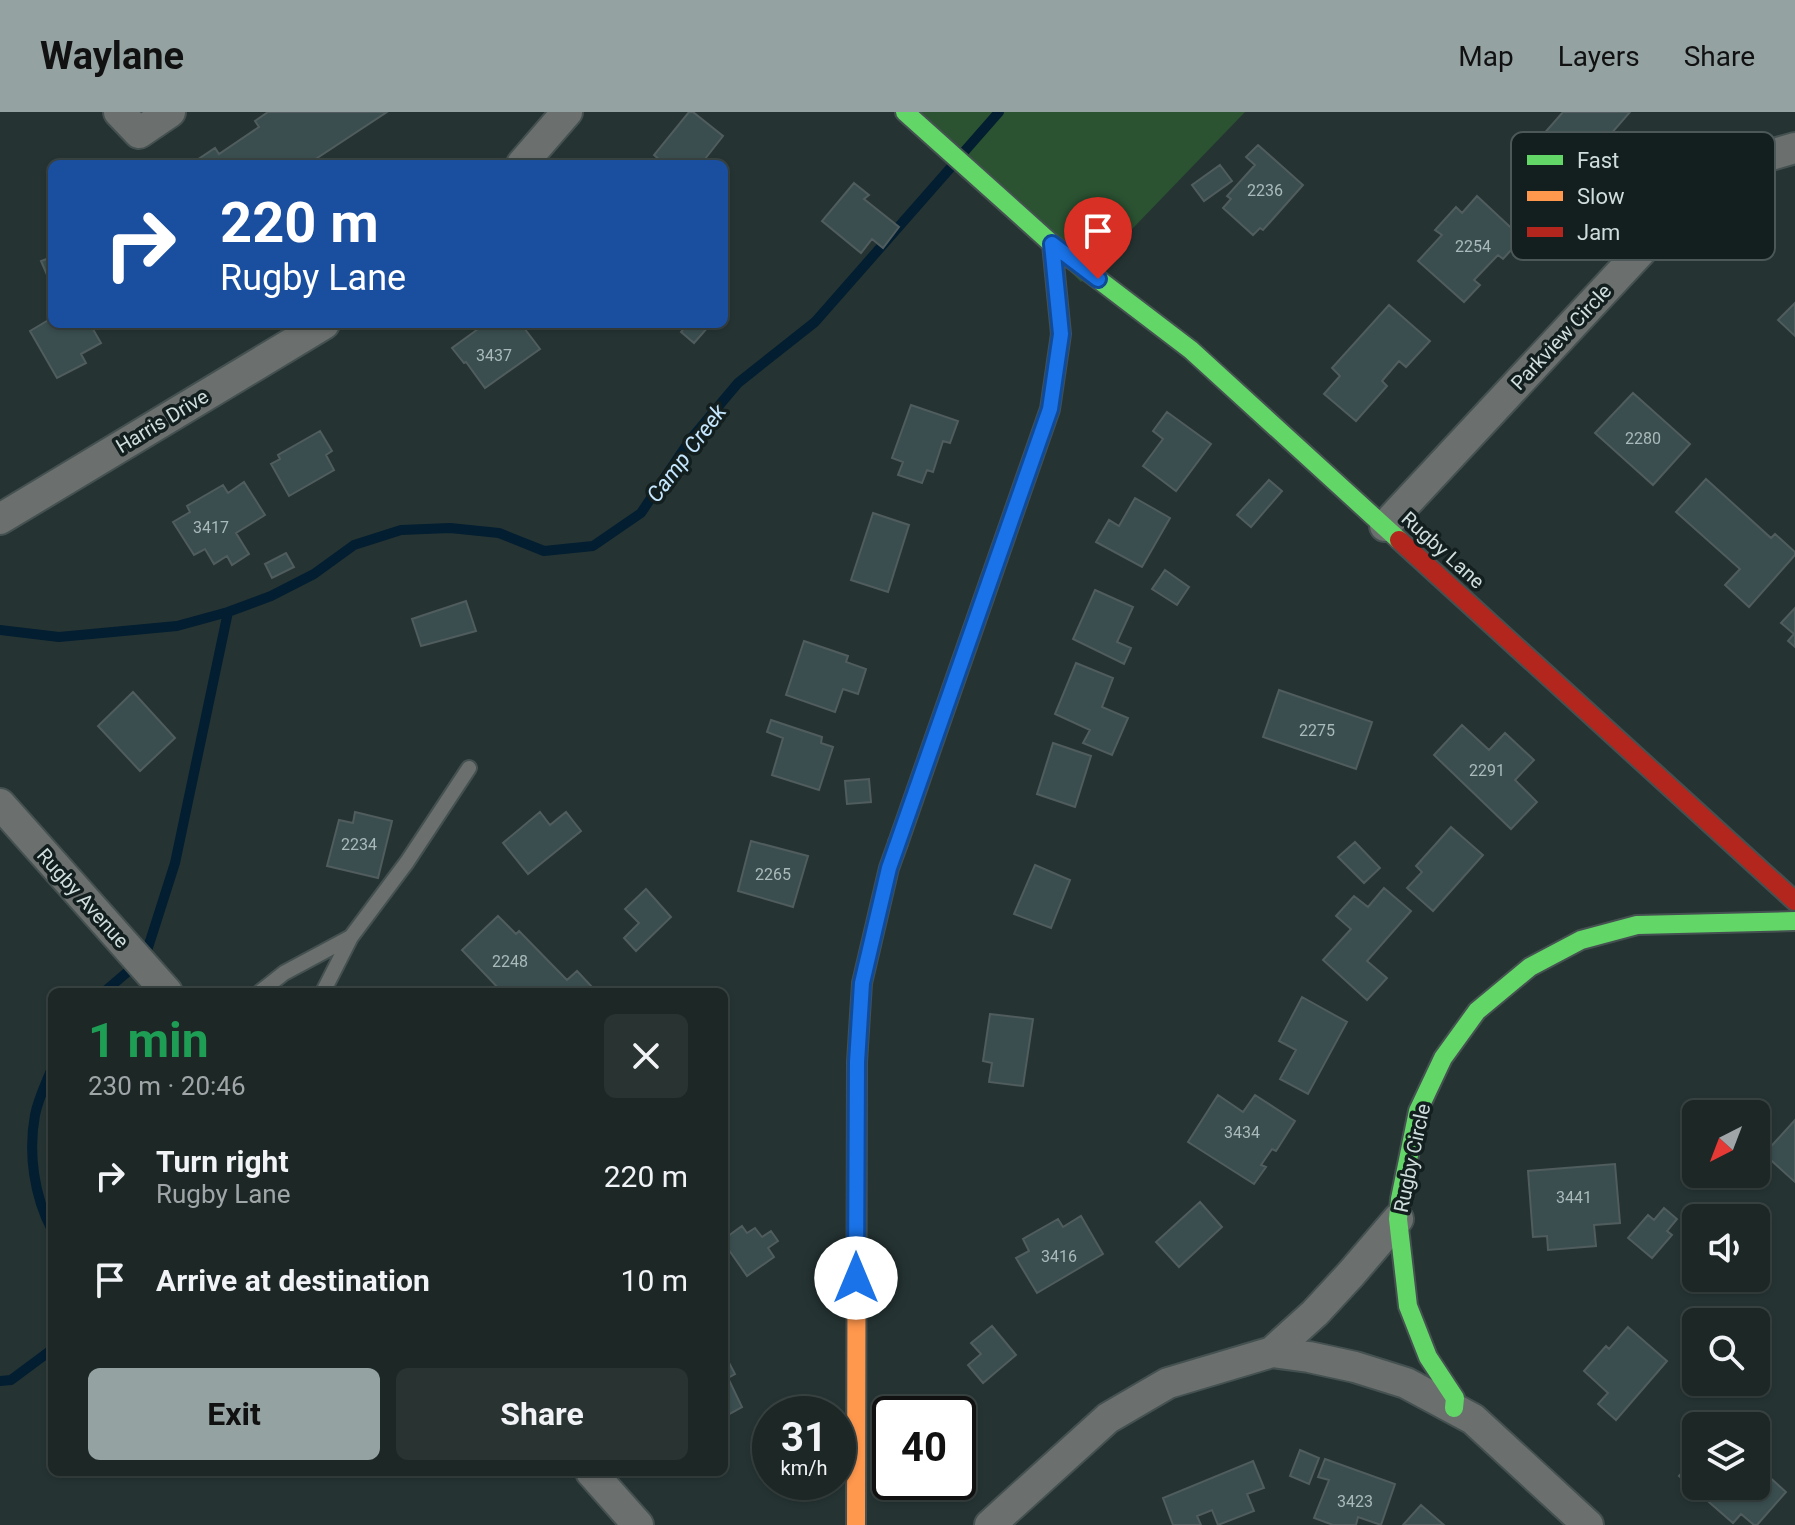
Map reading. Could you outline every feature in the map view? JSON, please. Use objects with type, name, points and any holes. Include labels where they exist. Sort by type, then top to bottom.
[{"type":"street","points":[[119,112],[139,133],[170,112]]},
{"type":"street","points":[[525,160],[567,112]]},
{"type":"street","name":"Rugby Lane","points":[[905,112],[1052,244],[1191,350],[1795,901]]},
{"type":"street","name":"Parkview Circle","points":[[1775,154],[1795,148]]},
{"type":"street","points":[[856,1525],[857,1062],[862,983],[889,868],[1050,409],[1061,334],[1052,244]]},
{"type":"street","name":"Parkview Circle","points":[[1385,526],[1633,260]]},
{"type":"street","name":"Harris Drive","points":[[0,519],[317,328]]},
{"type":"street","name":"Rugby Avenue","points":[[0,804],[163,988]]},
{"type":"street","name":"Rugby Circle","points":[[1454,1408],[1455,1398],[1428,1357],[1408,1306],[1398,1219],[1418,1111],[1443,1058],[1477,1011],[1530,967],[1581,940],[1637,925],[1795,921]]},
{"type":"street","points":[[1272,1352],[1315,1313],[1398,1219]]},
{"type":"street","points":[[990,1525],[1108,1418],[1168,1383],[1272,1352],[1355,1367],[1406,1383],[1454,1408],[1473,1419],[1588,1525]]},
{"type":"street","points":[[595,1476],[638,1525]]},
{"type":"lane","points":[[325,988],[351,937],[407,862],[469,768]]},
{"type":"lane","points":[[265,988],[284,973],[351,937]]},
{"type":"green space","points":[[906,112],[1245,112],[1081,282]]},
{"type":"building","points":[[268,112],[387,112],[314,160],[197,160],[215,148],[219,154],[259,127],[255,121]]},
{"type":"building","points":[[689,112],[723,136],[704,160],[660,160],[654,155]]},
{"type":"building","points":[[1563,112],[1630,112],[1613,132],[1546,132]]},
{"type":"building","points":[[1258,145],[1303,185],[1263,230],[1260,228],[1253,235],[1223,208],[1231,199],[1227,196],[1255,165],[1246,157]]},
{"type":"building","points":[[1220,165],[1232,181],[1204,201],[1192,185]]},
{"type":"building","points":[[854,183],[869,195],[864,199],[899,227],[883,248],[872,239],[861,253],[822,221]]},
{"type":"building","points":[[1477,196],[1511,228],[1511,250],[1503,259],[1498,255],[1474,280],[1480,285],[1464,302],[1418,261],[1442,235],[1435,230],[1456,207],[1462,213]]},
{"type":"building","points":[[48,258],[48,277],[41,261]]},
{"type":"building","points":[[1795,303],[1795,336],[1778,320]]},
{"type":"building","points":[[1389,305],[1430,341],[1406,367],[1399,361],[1382,381],[1387,386],[1356,421],[1324,394],[1340,376],[1332,368]]},
{"type":"building","points":[[48,320],[48,328],[92,328],[101,343],[81,354],[86,363],[57,378],[30,331]]},
{"type":"building","points":[[480,328],[524,328],[540,349],[485,388],[452,348]]},
{"type":"building","points":[[684,328],[707,328],[694,343],[681,332]]},
{"type":"building","points":[[1633,393],[1690,444],[1653,485],[1595,433]]},
{"type":"building","points":[[911,405],[958,421],[950,443],[943,441],[933,472],[927,470],[922,483],[898,475],[903,462],[892,458]]},
{"type":"building","points":[[1167,412],[1211,444],[1176,491],[1143,466],[1163,439],[1153,431]]},
{"type":"building","points":[[320,431],[332,451],[326,455],[334,470],[289,496],[271,464],[280,459],[278,455]]},
{"type":"building","points":[[1706,479],[1771,538],[1775,534],[1795,552],[1749,607],[1725,585],[1740,569],[1676,512]]},
{"type":"building","points":[[1269,480],[1282,491],[1251,527],[1237,515]]},
{"type":"building","points":[[244,482],[265,515],[236,533],[249,554],[232,565],[227,556],[214,564],[205,549],[194,555],[173,522],[190,512],[187,506],[223,485],[228,493]]},
{"type":"building","points":[[1135,498],[1170,518],[1142,567],[1096,542],[1109,520],[1119,526]]},
{"type":"building","points":[[873,513],[909,525],[888,592],[851,580]]},
{"type":"building","points":[[286,553],[294,567],[272,578],[265,564]]},
{"type":"building","points":[[1165,570],[1189,587],[1177,605],[1152,589]]},
{"type":"building","points":[[1095,590],[1133,607],[1117,642],[1131,648],[1124,664],[1073,639]]},
{"type":"building","points":[[466,601],[476,631],[421,646],[412,619]]},
{"type":"building","points":[[1795,608],[1795,647],[1788,641],[1794,634],[1781,623]]},
{"type":"building","points":[[804,641],[848,656],[846,662],[866,669],[858,694],[843,689],[835,712],[786,695]]},
{"type":"building","points":[[1076,663],[1113,678],[1102,707],[1128,718],[1112,755],[1083,743],[1090,730],[1055,714]]},
{"type":"building","points":[[1279,690],[1372,722],[1356,769],[1263,737]]},
{"type":"building","points":[[133,692],[175,738],[140,771],[98,726]]},
{"type":"building","points":[[771,720],[822,737],[821,743],[833,747],[819,790],[772,775],[783,738],[767,732]]},
{"type":"building","points":[[1462,725],[1489,750],[1505,733],[1534,760],[1515,780],[1537,802],[1511,829],[1434,755]]},
{"type":"building","points":[[1053,743],[1091,756],[1075,807],[1037,794]]},
{"type":"building","points":[[869,779],[871,802],[847,804],[845,781]]},
{"type":"building","points":[[355,812],[392,821],[378,878],[327,866],[339,820],[353,823]]},
{"type":"building","points":[[540,812],[550,825],[566,812],[581,831],[528,874],[503,843]]},
{"type":"building","points":[[1451,827],[1483,855],[1433,911],[1407,888],[1422,872],[1416,866]]},
{"type":"building","points":[[751,841],[808,856],[793,907],[738,891]]},
{"type":"building","points":[[1355,842],[1380,868],[1364,883],[1338,857]]},
{"type":"building","points":[[1035,865],[1070,880],[1051,928],[1014,914]]},
{"type":"building","points":[[1384,888],[1411,911],[1367,961],[1387,978],[1367,1000],[1323,960],[1351,929],[1336,916],[1354,896],[1368,907]]},
{"type":"building","points":[[646,889],[671,917],[636,951],[624,938],[639,923],[625,909]]},
{"type":"building","points":[[498,916],[516,934],[519,931],[567,980],[577,971],[593,988],[498,988],[462,950]]},
{"type":"building","points":[[1302,997],[1347,1022],[1308,1094],[1280,1079],[1296,1050],[1279,1041]]},
{"type":"building","points":[[990,1014],[1033,1019],[1023,1086],[989,1082],[992,1063],[983,1061]]},
{"type":"building","points":[[1218,1095],[1243,1112],[1255,1095],[1295,1121],[1276,1151],[1272,1149],[1261,1165],[1266,1167],[1254,1184],[1188,1142]]},
{"type":"building","points":[[1795,1120],[1795,1182],[1770,1159],[1770,1147]]},
{"type":"building","points":[[1615,1164],[1620,1223],[1594,1225],[1596,1246],[1548,1250],[1547,1236],[1533,1237],[1528,1171]]},
{"type":"building","points":[[1200,1202],[1222,1227],[1179,1267],[1156,1242]]},
{"type":"building","points":[[1664,1208],[1677,1219],[1667,1231],[1672,1235],[1652,1258],[1628,1238],[1648,1215],[1654,1220]]},
{"type":"building","points":[[1081,1216],[1103,1254],[1037,1293],[1016,1258],[1029,1251],[1023,1239],[1058,1219],[1063,1227]]},
{"type":"building","points":[[742,1226],[747,1233],[755,1228],[762,1237],[771,1231],[778,1241],[768,1248],[774,1257],[747,1276],[728,1249],[728,1236]]},
{"type":"building","points":[[992,1326],[1016,1355],[983,1383],[968,1365],[981,1354],[971,1343]]},
{"type":"building","points":[[1628,1327],[1667,1361],[1616,1420],[1598,1404],[1608,1393],[1584,1371]]},
{"type":"building","points":[[728,1361],[735,1374],[728,1378]]},
{"type":"building","points":[[728,1378],[742,1407],[728,1415]]},
{"type":"building","points":[[1300,1450],[1319,1458],[1309,1484],[1290,1476]]},
{"type":"building","points":[[1325,1459],[1395,1484],[1381,1525],[1358,1517],[1356,1525],[1333,1525],[1314,1518],[1329,1480],[1318,1477]]},
{"type":"building","points":[[1253,1461],[1264,1488],[1247,1494],[1254,1511],[1218,1525],[1212,1510],[1197,1516],[1201,1525],[1173,1525],[1163,1498]]},
{"type":"building","points":[[1770,1478],[1786,1492],[1757,1525],[1741,1514],[1733,1523],[1707,1500],[1770,1500]]},
{"type":"building","points":[[1421,1505],[1444,1525],[1403,1525]]},
{"type":"waterway","name":"Camp Creek","points":[[963,153],[999,112]]},
{"type":"waterway","name":"Camp Creek","points":[[0,630],[59,637],[177,626],[271,596],[314,574],[354,545],[401,530],[450,528],[499,533],[544,551],[593,546],[641,513],[690,440],[738,383],[815,322],[953,165]]},
{"type":"waterway","points":[[109,988],[145,957],[175,863],[228,612]]},
{"type":"waterway","points":[[48,1077],[36,1109],[32,1144],[37,1189],[48,1221]]},
{"type":"waterway","points":[[0,1381],[11,1380],[48,1352]]},
{"type":"traffic: fast","points":[[905,112],[1052,244],[1191,350],[1399,540]]},
{"type":"traffic: fast","points":[[898,843],[1050,409],[1061,334],[1052,244]]},
{"type":"traffic: fast","points":[[1454,1408],[1455,1398],[1428,1357],[1408,1306],[1398,1219],[1418,1111],[1443,1058],[1477,1011],[1530,967],[1581,940],[1637,925],[1795,921]]},
{"type":"traffic: slow","points":[[856,1525],[857,1062],[862,983],[889,868],[898,843]]},
{"type":"traffic: jam","points":[[1399,540],[1795,901]]},
{"type":"route","points":[[856,1278],[857,1062],[862,983],[889,868],[1050,409],[1061,334],[1052,244],[1098,279]]}]
